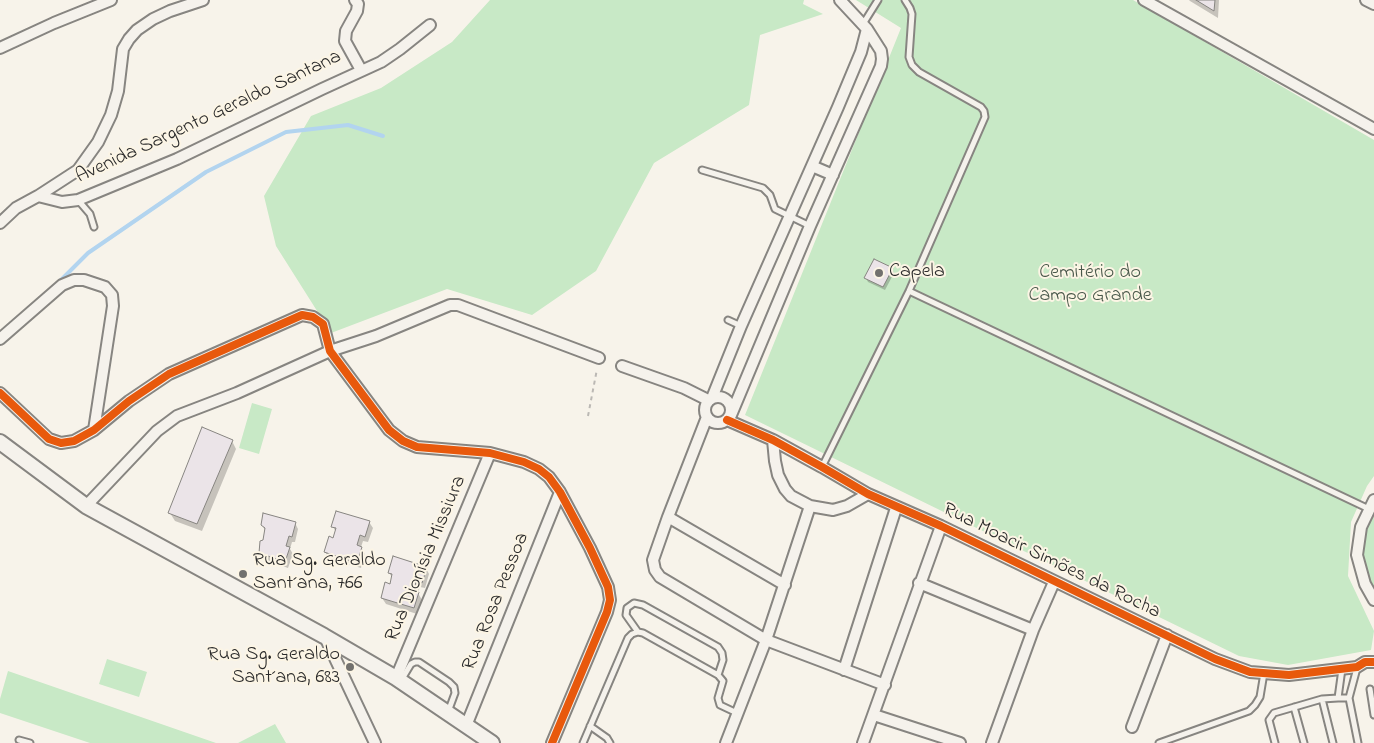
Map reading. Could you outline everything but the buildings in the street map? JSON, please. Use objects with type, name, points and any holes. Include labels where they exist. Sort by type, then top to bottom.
[{"type":"street","points":[[0,48],[54,23],[111,0]]},
{"type":"street","points":[[0,223],[16,208],[78,170],[98,142],[111,115],[118,91],[123,49],[128,39],[153,19],[203,0]]},
{"type":"street","points":[[355,0],[358,4],[357,11],[346,31],[345,41],[361,70]]},
{"type":"street","points":[[840,0],[865,27],[881,51],[881,66],[810,226],[729,417],[722,422],[716,423],[707,417],[705,405],[710,399],[861,52],[865,27]]},
{"type":"street","points":[[1144,0],[1374,129]]},
{"type":"street","points":[[1366,0],[1374,4]]},
{"type":"street","name":"Avenida Sargento Geraldo Santana","points":[[38,196],[62,202],[78,200],[177,159],[361,70],[382,62],[430,24]]},
{"type":"street","points":[[812,166],[833,175]]},
{"type":"street","points":[[0,338],[62,285],[74,280],[84,280],[105,287],[112,295],[112,306],[94,430]]},
{"type":"street","points":[[86,506],[167,422],[177,416],[237,393],[330,350],[376,336],[454,304],[599,358]]},
{"type":"street","points":[[0,393],[48,440],[61,443],[74,441],[94,430],[129,401],[169,374],[302,315],[313,317],[322,324],[330,350],[388,430],[402,441],[417,446],[490,454],[524,462],[548,477],[560,492],[590,548],[608,587],[610,600],[607,612],[552,743]]},
{"type":"street","points":[[622,366],[710,399],[720,397],[727,400],[731,407],[729,417]]},
{"type":"street","points":[[707,417],[653,560],[653,565],[660,576],[766,640],[885,685]]},
{"type":"street","name":"Rua Moacir Simões da Rocha","points":[[729,417],[896,508],[940,526],[1215,659],[1250,672],[1290,675],[1342,669],[1365,664]]},
{"type":"street","points":[[773,440],[778,475],[784,489],[792,496],[810,506],[833,510],[847,506],[868,494]]},
{"type":"street","points":[[0,442],[86,506],[324,636],[398,679],[492,743]]},
{"type":"street","name":"Rua Dionísia Missiura","points":[[398,679],[490,454]]},
{"type":"street","name":"Rua Rosa Pessoa","points":[[466,726],[560,492]]},
{"type":"street","points":[[1371,504],[1361,527],[1357,555],[1366,584],[1374,600]]},
{"type":"street","points":[[726,743],[766,640],[810,506]]},
{"type":"street","points":[[844,670],[896,508]]},
{"type":"street","points":[[668,517],[785,585]]},
{"type":"street","points":[[863,743],[940,526]]},
{"type":"street","points":[[992,743],[1033,630],[1054,582]]},
{"type":"street","points":[[919,583],[1033,630]]},
{"type":"street","points":[[1132,727],[1166,635]]},
{"type":"street","points":[[324,636],[375,743]]},
{"type":"street","points":[[1365,664],[1374,655]]},
{"type":"street","points":[[874,715],[960,743]]},
{"type":"lane","points":[[865,27],[878,0]]},
{"type":"lane","points":[[822,466],[909,290],[985,118],[981,107],[919,72],[912,65],[909,57],[912,14],[905,0]]},
{"type":"lane","points":[[702,170],[763,188],[770,195],[775,209],[810,226]]},
{"type":"lane","points":[[78,200],[90,214],[94,227]]},
{"type":"lane","points":[[909,290],[1371,504]]},
{"type":"lane","points":[[728,320],[741,326]]},
{"type":"lane","points":[[638,632],[626,615],[627,608],[634,603],[643,606],[718,647],[723,660],[718,674]]},
{"type":"lane","points":[[583,743],[628,638],[638,632],[718,674],[723,681],[718,698],[720,705],[738,713]]},
{"type":"lane","points":[[398,679],[411,664],[419,662],[449,682],[454,687],[455,693],[448,713]]},
{"type":"lane","points":[[1358,743],[1349,698],[1365,664]]},
{"type":"lane","points":[[1338,698],[1342,669]]},
{"type":"lane","points":[[1159,743],[1249,711],[1260,697],[1264,673]]},
{"type":"lane","points":[[1370,689],[1374,714]]},
{"type":"lane","points":[[1275,743],[1269,720],[1274,713],[1322,700],[1349,698]]},
{"type":"lane","points":[[1322,700],[1333,743]]},
{"type":"lane","points":[[1294,707],[1304,743]]},
{"type":"lane","points":[[590,726],[607,738],[610,743]]},
{"type":"lane","points":[[19,740],[30,743]]},
{"type":"path","points":[[588,416],[599,358]]},
{"type":"green space","points":[[490,0],[804,0],[803,4],[823,14],[760,35],[749,105],[654,163],[596,271],[532,315],[447,289],[331,333],[276,246],[264,196],[311,116],[381,88],[452,42]]},
{"type":"green space","name":"Cemitério do Campo Grande","points":[[856,0],[1133,0],[1374,140],[1374,476],[1367,486],[1351,522],[1348,576],[1374,631],[1371,650],[1288,665],[1239,656],[745,415],[901,28]]},
{"type":"green space","points":[[252,403],[272,409],[259,454],[239,448]]},
{"type":"green space","points":[[1374,516],[1374,588],[1369,578],[1363,555],[1367,528]]},
{"type":"green space","points":[[107,659],[147,672],[139,697],[99,684]]},
{"type":"green space","points":[[8,671],[216,743],[90,743],[0,713],[0,699]]},
{"type":"green space","points":[[275,724],[286,743],[238,743]]},
{"type":"waterway","points":[[59,282],[88,253],[206,172],[286,132],[348,125],[383,136]]},
{"type":"cycle path","points":[[0,393],[49,439],[61,443],[74,441],[94,430],[129,401],[169,374],[302,315],[313,317],[323,324],[330,351],[389,430],[403,441],[417,447],[490,453],[524,462],[539,469],[549,477],[560,492],[590,548],[608,587],[610,600],[607,612],[552,743]]},
{"type":"cycle path","points":[[727,420],[773,440],[868,494],[941,526],[1215,659],[1250,672],[1289,675],[1357,667],[1365,662],[1374,662]]},
{"type":"place","name":"Capela","points":[[879,273]]},
{"type":"place","name":"Rua Sg. Geraldo Sant´ana, 766","points":[[243,574]]},
{"type":"place","name":"Rua Sg. Geraldo Sant´ana, 683","points":[[350,667]]}]
